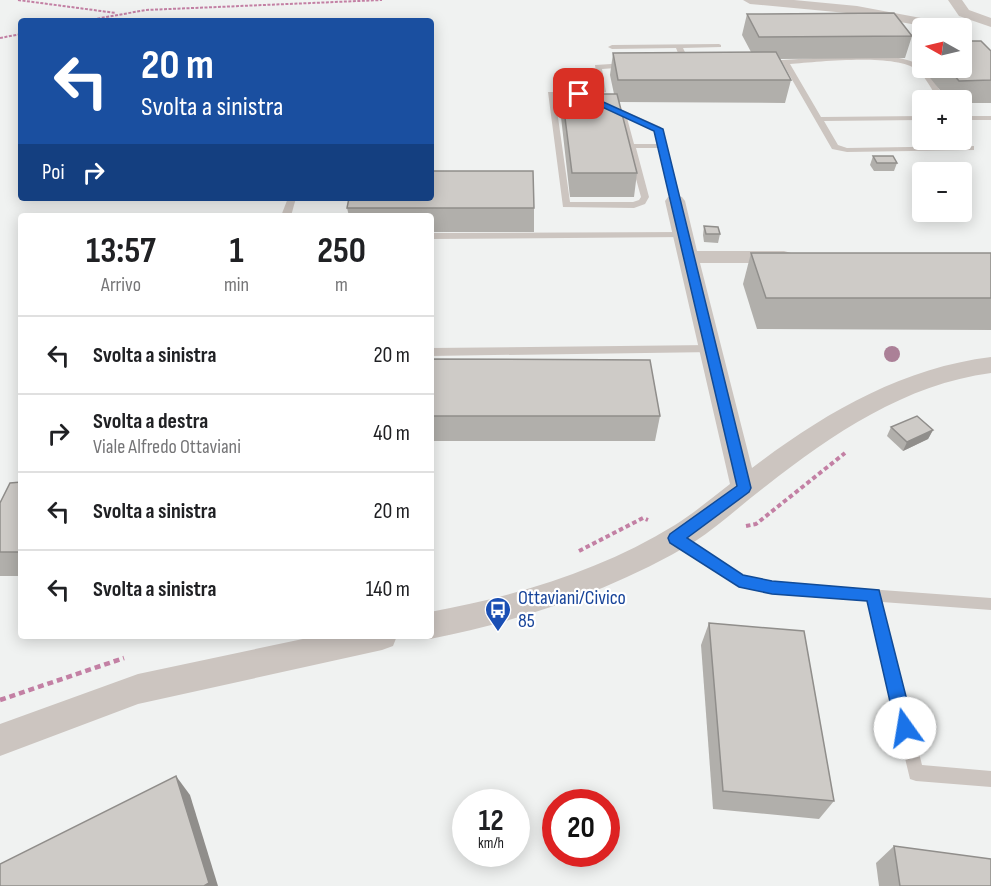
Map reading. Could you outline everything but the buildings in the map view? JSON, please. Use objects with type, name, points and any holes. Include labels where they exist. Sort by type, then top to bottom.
[{"type":"street","points":[[750,0],[857,10],[912,20]]},
{"type":"street","points":[[955,0],[956,6],[966,14],[991,23]]},
{"type":"street","points":[[972,32],[991,37]]},
{"type":"street","points":[[675,201],[744,488]]},
{"type":"street","points":[[685,246],[808,257]]},
{"type":"street","points":[[434,625],[490,614],[595,580],[676,538],[794,451],[866,405],[923,380],[968,368],[991,365]]},
{"type":"street","points":[[0,740],[138,688],[368,639]]},
{"type":"lane","points":[[679,46],[687,65]]},
{"type":"lane","points":[[612,47],[719,46]]},
{"type":"lane","points":[[763,63],[863,60],[908,62],[918,67],[935,90]]},
{"type":"lane","points":[[785,62],[836,147],[840,149],[912,148]]},
{"type":"lane","points":[[676,65],[698,64]]},
{"type":"lane","points":[[602,92],[598,67],[634,65]]},
{"type":"lane","points":[[622,113],[645,197],[642,202],[634,205],[566,205],[551,94],[579,94],[622,113],[658,129],[675,201]]},
{"type":"lane","points":[[819,119],[912,118]]},
{"type":"lane","points":[[972,118],[991,118]]},
{"type":"lane","points":[[631,146],[662,146]]},
{"type":"lane","points":[[434,236],[685,246]]},
{"type":"lane","points":[[434,352],[710,349]]},
{"type":"lane","points":[[676,538],[739,581],[772,588],[991,604]]},
{"type":"lane","points":[[873,595],[916,773],[991,779]]},
{"type":"path","points":[[18,0],[120,14]]},
{"type":"path","points":[[99,18],[146,10],[382,0]]},
{"type":"path","points":[[0,38],[18,35]]},
{"type":"place","name":"Ottaviani/Civico 85","points":[[498,633]]},
{"type":"route","points":[[579,94],[658,129],[744,488],[686,533],[676,538],[739,581],[772,588],[873,595],[905,728]]}]
